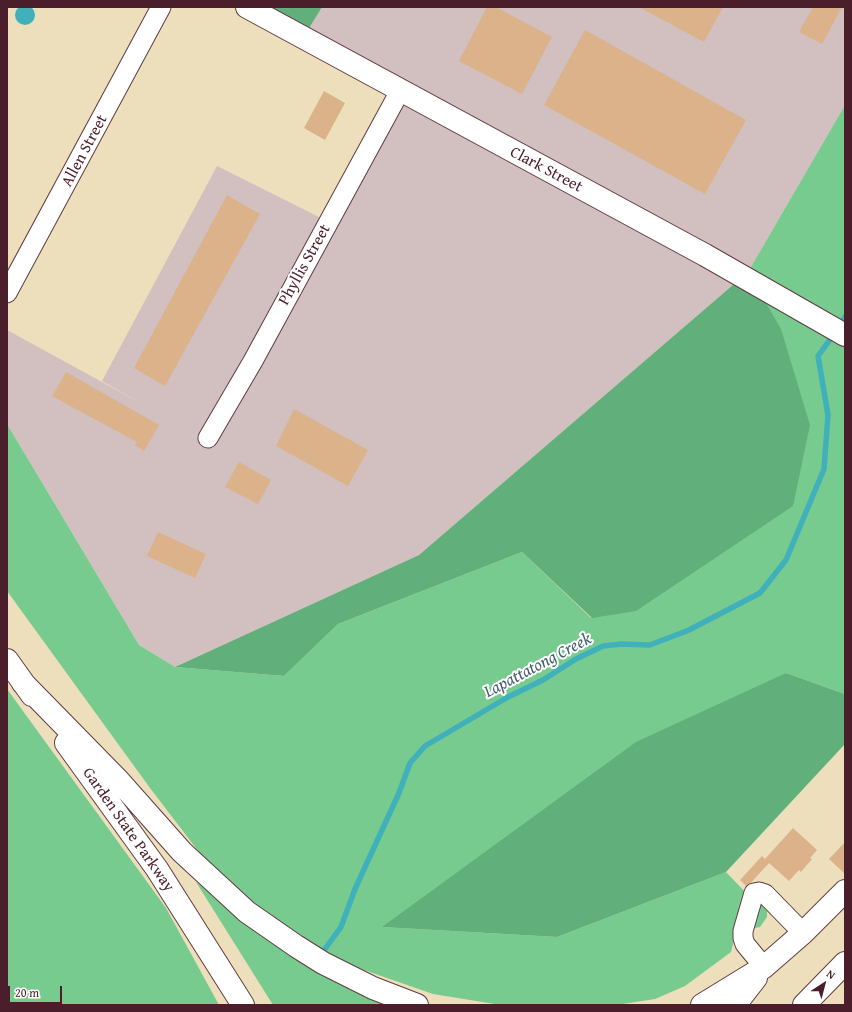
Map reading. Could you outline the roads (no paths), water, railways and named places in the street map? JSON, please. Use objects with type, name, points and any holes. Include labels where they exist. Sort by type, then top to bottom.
[{"type":"main road","name":"Clark Street","points":[[247,7],[698,252],[839,331]]},
{"type":"main road","name":"Garden State Parkway","points":[[7,660],[157,869],[243,1005]]},
{"type":"main road","points":[[23,683],[119,781],[182,852],[247,912],[323,963],[373,988],[417,1005]]},
{"type":"main road","points":[[702,1005],[764,967],[803,933],[845,890]]},
{"type":"main road","points":[[804,1005],[845,963]]},
{"type":"main road","points":[[735,1005],[764,967]]},
{"type":"street","name":"Allen Street","points":[[7,294],[161,7]]},
{"type":"street","name":"Phyllis Street","points":[[208,438],[253,361],[400,91]]},
{"type":"street","points":[[764,967],[745,944],[743,938],[743,931],[755,892],[762,892],[765,894],[803,933]]},
{"type":"water","points":[[25,5],[32,8],[35,15],[32,22],[25,25],[18,22],[15,15],[18,8]]},
{"type":"waterway","name":"Lapattatong Creek","points":[[838,327],[845,317]]},
{"type":"waterway","name":"Lapattatong Creek","points":[[322,953],[341,927],[355,889],[399,793],[410,763],[425,746],[508,697],[543,680],[576,659],[603,646],[622,644],[650,645],[689,630],[760,593],[786,560],[824,469],[828,415],[818,356],[834,334]]}]
